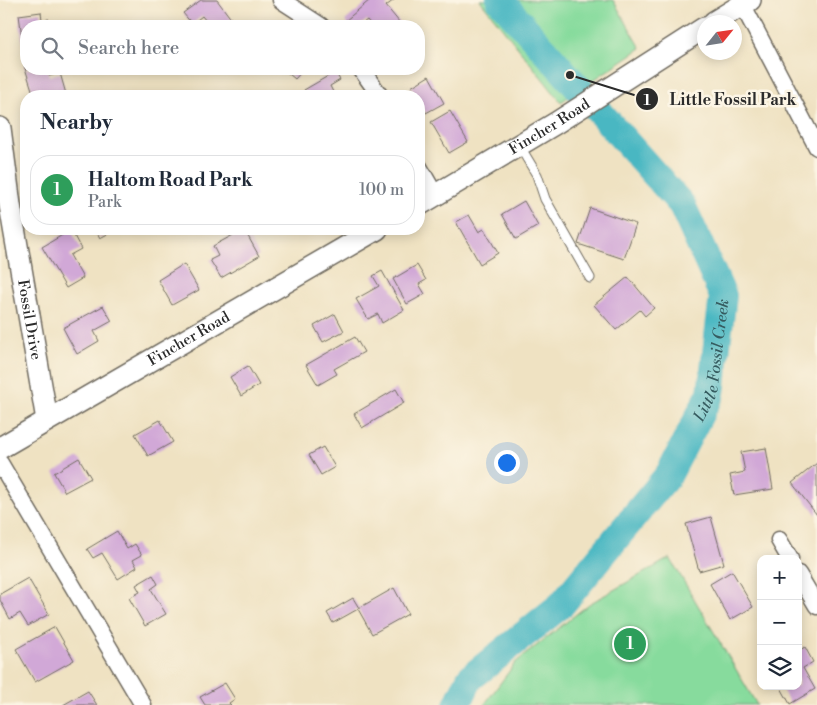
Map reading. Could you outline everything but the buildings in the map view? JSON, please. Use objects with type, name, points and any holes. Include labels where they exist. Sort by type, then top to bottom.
[{"type":"street","points":[[280,0],[312,20]]},
{"type":"street","points":[[724,15],[744,1],[817,147]]},
{"type":"street","name":"Fincher Road","points":[[427,200],[556,123],[697,32]]},
{"type":"street","points":[[364,75],[376,90]]},
{"type":"street","name":"Fossil Drive","points":[[0,128],[10,205],[47,420]]},
{"type":"street","name":"Fincher Road","points":[[0,448],[367,235]]},
{"type":"street","points":[[0,463],[142,705]]},
{"type":"street","points":[[779,540],[788,555]]},
{"type":"street","points":[[802,581],[817,606]]},
{"type":"lane","points":[[519,145],[537,175],[545,199],[590,278]]},
{"type":"green space","points":[[480,0],[613,0],[641,48],[561,102]]},
{"type":"green space","points":[[670,558],[757,705],[484,705],[516,662],[589,604]]},
{"type":"waterway","name":"Little Fossil Creek","points":[[457,705],[470,678],[561,605],[669,474],[711,393],[723,296],[682,205],[500,0]]},
{"type":"place","name":"Little Fossil Park","points":[[570,75]]},
{"type":"place","name":"Haltom Road Park","points":[[630,644]]}]
